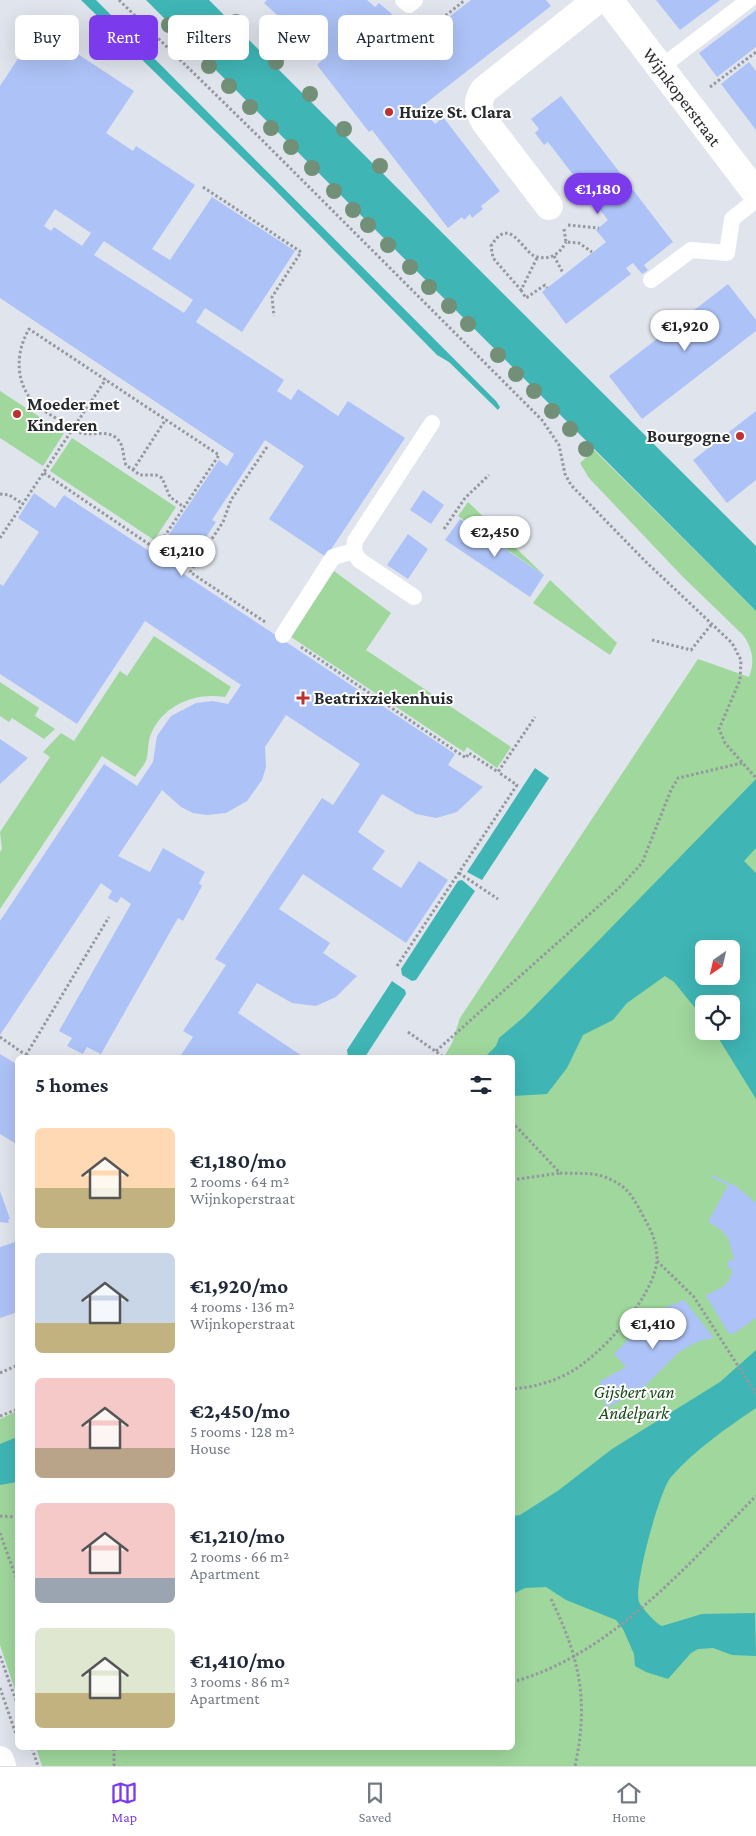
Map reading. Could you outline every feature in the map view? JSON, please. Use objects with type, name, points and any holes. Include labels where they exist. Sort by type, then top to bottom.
[{"type":"street","points":[[552,211],[485,122],[478,106],[479,98],[484,90],[597,0]]},
{"type":"street","name":"Wijnkoperstraat","points":[[609,0],[756,193]]},
{"type":"street","points":[[0,1760],[2,1766]]},
{"type":"lane","points":[[403,0],[409,5],[415,0]]},
{"type":"lane","points":[[660,68],[749,0]]},
{"type":"lane","points":[[650,280],[691,250],[727,253],[732,219],[756,200]]},
{"type":"lane","points":[[414,597],[359,560],[354,551],[355,541],[432,423]]},
{"type":"lane","points":[[283,634],[334,557],[354,551]]},
{"type":"path","points":[[119,0],[542,420],[559,445],[565,474],[572,485],[645,561],[732,643],[741,660],[740,680],[724,713],[719,729],[726,743],[742,764],[756,778]]},
{"type":"path","points":[[446,15],[465,0]]},
{"type":"path","points":[[688,104],[756,52]]},
{"type":"path","points":[[203,187],[302,252],[272,297],[274,316]]},
{"type":"path","points":[[552,211],[572,226],[588,225],[599,228]]},
{"type":"path","points":[[547,288],[545,285],[526,298],[492,258],[491,246],[503,234],[508,234],[517,237],[530,254],[537,258],[554,256],[562,249],[566,242],[566,232],[552,211]]},
{"type":"path","points":[[566,242],[579,243],[592,252]]},
{"type":"path","points":[[554,256],[558,268],[563,273]]},
{"type":"path","points":[[520,290],[537,258]]},
{"type":"path","points":[[44,474],[156,549],[184,507],[219,454],[29,329],[18,353],[22,385],[36,406],[79,433],[106,434],[115,437],[122,444],[126,465],[140,475],[156,475],[162,478],[170,497],[184,507]]},
{"type":"path","points":[[0,538],[106,380]]},
{"type":"path","points":[[133,470],[166,420]]},
{"type":"path","points":[[267,447],[231,500],[223,522],[190,572],[466,758],[469,753],[517,785],[397,966]]},
{"type":"path","points":[[444,529],[465,498],[489,475]]},
{"type":"path","points":[[0,494],[9,495],[23,504]]},
{"type":"path","points":[[652,640],[691,650],[712,624]]},
{"type":"path","points":[[498,772],[535,717]]},
{"type":"path","points":[[436,1051],[619,888],[642,863],[671,790],[678,778],[742,764]]},
{"type":"path","points":[[459,873],[498,899]]},
{"type":"path","points":[[29,1055],[109,917]]},
{"type":"path","points":[[408,1032],[441,1055]]},
{"type":"path","points":[[0,1037],[27,1055]]},
{"type":"path","points":[[515,1125],[560,1173]]},
{"type":"path","points":[[515,1180],[560,1173],[601,1176],[630,1191],[656,1238],[654,1274],[636,1308],[606,1346],[569,1373],[536,1387],[515,1389]]},
{"type":"path","points":[[656,1261],[694,1298],[756,1394]]},
{"type":"path","points":[[0,1373],[15,1367]]},
{"type":"path","points":[[0,1416],[15,1410]]},
{"type":"path","points":[[515,1681],[536,1676],[575,1656],[648,1602],[756,1496]]},
{"type":"path","points":[[0,1516],[15,1517]]},
{"type":"path","points":[[0,1533],[15,1575]]},
{"type":"path","points":[[552,1599],[575,1656],[583,1697],[583,1722],[574,1766]]},
{"type":"path","points":[[0,1656],[15,1698]]},
{"type":"path","points":[[0,1688],[15,1729]]},
{"type":"path","points":[[33,1750],[38,1766]]},
{"type":"path","points":[[114,1750],[114,1766]]},
{"type":"green space","points":[[0,391],[64,433],[43,466],[0,438]]},
{"type":"green space","points":[[72,438],[176,507],[154,540],[50,471]]},
{"type":"green space","name":"Gijsbert van Andelpark","points":[[594,450],[756,611],[756,1766],[42,1766],[37,1750],[515,1750],[515,1055],[445,1055],[452,1043],[460,1018],[698,659],[749,677],[752,666],[751,650],[743,635],[683,577],[589,478],[580,463]]},
{"type":"green space","points":[[468,502],[544,575],[458,516]]},
{"type":"green space","points":[[334,571],[391,613],[366,650],[511,747],[497,768],[467,747],[464,752],[291,637]]},
{"type":"green space","points":[[550,580],[617,643],[610,655],[533,603]]},
{"type":"green space","points":[[154,636],[231,687],[225,697],[214,696],[192,699],[181,703],[163,715],[151,734],[146,761],[135,777],[102,756],[0,909],[0,852],[2,849],[0,832],[50,757],[43,752],[61,733],[74,741],[120,671],[127,676]]},
{"type":"green space","points":[[0,682],[39,708],[35,716],[55,729],[44,739],[12,718],[9,722],[0,716]]},
{"type":"green space","points":[[15,1412],[15,1690],[0,1645],[0,1419]]},
{"type":"water","points":[[81,0],[96,0],[111,15],[96,15]]},
{"type":"water","points":[[146,0],[209,0],[224,15],[168,15],[168,22]]},
{"type":"water","points":[[249,40],[259,50],[259,60],[269,60],[756,546],[756,611],[206,60],[249,60]]},
{"type":"water","points":[[142,60],[156,60],[496,401],[500,407],[498,410],[449,362],[437,355],[273,188]]},
{"type":"water","points":[[535,768],[549,778],[482,880],[467,872]]},
{"type":"water","points":[[756,779],[756,848],[744,861],[756,873],[756,1099],[720,1040],[740,1040],[740,995],[695,995],[695,1008],[674,982],[665,976],[627,1003],[613,1020],[583,1035],[567,1068],[547,1094],[515,1096],[515,1055],[487,1055],[496,1046],[499,1038],[525,1016]]},
{"type":"water","points":[[462,880],[475,891],[416,980],[412,981],[402,975],[401,969],[458,881]]},
{"type":"water","points":[[392,981],[405,990],[406,994],[366,1055],[348,1055],[347,1050]]},
{"type":"water","points":[[756,1350],[756,1408],[701,1448],[671,1477],[666,1485],[654,1518],[644,1559],[638,1593],[639,1602],[646,1612],[662,1626],[702,1614],[755,1613],[756,1656],[732,1655],[713,1648],[698,1649],[691,1653],[668,1679],[646,1672],[635,1666],[634,1654],[623,1629],[616,1620],[566,1600],[546,1587],[525,1588],[515,1593],[515,1516],[520,1515],[559,1490],[612,1449],[720,1382]]},
{"type":"water","points":[[15,1438],[15,1482],[0,1485],[0,1444]]},
{"type":"building","name":"Huize St. Clara","points":[[267,0],[367,0],[375,7],[379,3],[393,15],[338,15],[338,60],[453,60],[452,15],[471,0],[546,0],[551,6],[421,107],[435,124],[443,117],[500,191],[481,206],[483,209],[472,218],[470,214],[464,220],[462,217],[448,228],[372,130],[369,132],[317,65],[322,60],[328,60],[328,15],[277,15],[264,3]]},
{"type":"building","points":[[656,0],[720,0],[680,30]]},
{"type":"building","points":[[756,10],[756,47],[717,77],[699,53]]},
{"type":"building","points":[[79,55],[134,91],[106,133],[133,151],[136,146],[195,185],[152,249],[170,260],[212,197],[295,251],[242,332],[205,308],[196,322],[284,380],[277,391],[291,400],[298,389],[338,416],[348,401],[405,438],[326,557],[269,519],[304,466],[265,440],[212,520],[216,522],[182,573],[455,754],[448,765],[483,787],[457,812],[436,818],[416,814],[382,794],[358,832],[385,851],[372,869],[401,888],[419,861],[448,880],[406,943],[303,874],[279,909],[330,943],[323,953],[357,976],[336,997],[316,1006],[292,1003],[257,983],[238,1013],[301,1055],[181,1055],[193,1037],[183,1031],[226,965],[215,959],[322,798],[333,805],[360,764],[286,715],[265,747],[266,767],[262,780],[247,801],[226,813],[207,815],[193,813],[181,807],[162,790],[118,856],[150,872],[163,848],[205,872],[199,883],[202,886],[183,921],[178,918],[101,1054],[87,1047],[83,1054],[67,1046],[72,1038],[59,1031],[131,904],[121,897],[117,903],[108,898],[112,891],[101,883],[0,1035],[0,921],[104,764],[137,786],[153,762],[157,736],[171,716],[196,703],[213,701],[228,704],[241,685],[145,621],[77,724],[0,674],[0,584],[3,586],[39,532],[18,518],[34,493],[55,508],[64,495],[155,555],[219,460],[227,466],[234,454],[0,298],[0,86],[17,60],[79,60]],"holes":[[[55,209],[91,233],[82,246],[54,227],[51,231],[44,226]],[[104,241],[193,300],[184,313],[94,255]]]},
{"type":"building","points":[[749,62],[756,71],[756,130],[721,84]]},
{"type":"building","points":[[561,96],[673,242],[644,265],[648,270],[642,274],[633,263],[626,268],[631,274],[566,324],[542,292],[606,242],[596,230],[608,220],[548,142],[544,145],[535,133],[539,129],[531,119]]},
{"type":"building","points":[[728,284],[756,320],[756,331],[642,419],[609,376]]},
{"type":"building","name":"Bourgogne","points":[[756,411],[756,480],[727,503],[693,460]]},
{"type":"building","points":[[423,490],[444,505],[431,524],[410,510]]},
{"type":"building","points":[[460,519],[544,575],[530,597],[445,540]]},
{"type":"building","points":[[408,534],[428,549],[408,579],[387,565]]},
{"type":"building","points":[[0,739],[28,758],[0,784]]},
{"type":"building","points":[[0,1054],[15,1063],[15,1143],[0,1134]]},
{"type":"building","points":[[712,1175],[737,1187],[756,1203],[756,1318],[735,1333],[729,1334],[706,1296],[703,1297],[724,1286],[729,1280],[733,1269],[728,1269],[728,1260],[734,1260],[728,1238],[720,1229],[708,1222],[728,1185],[711,1177]]},
{"type":"building","points":[[0,1191],[10,1219],[8,1220],[9,1223],[0,1222]]},
{"type":"building","points":[[15,1242],[15,1313],[0,1318],[0,1247]]},
{"type":"building","points":[[687,1299],[685,1301],[714,1338],[699,1341],[679,1352],[640,1391],[606,1408],[600,1381],[626,1367],[614,1354],[649,1318],[666,1307]]},
{"type":"place","name":"Huize St. Clara","points":[[389,112]]},
{"type":"place","name":"Moeder met Kinderen","points":[[17,414]]},
{"type":"place","name":"Bourgogne","points":[[740,436]]},
{"type":"place","name":"Beatrixziekenhuis","points":[[303,698]]}]
